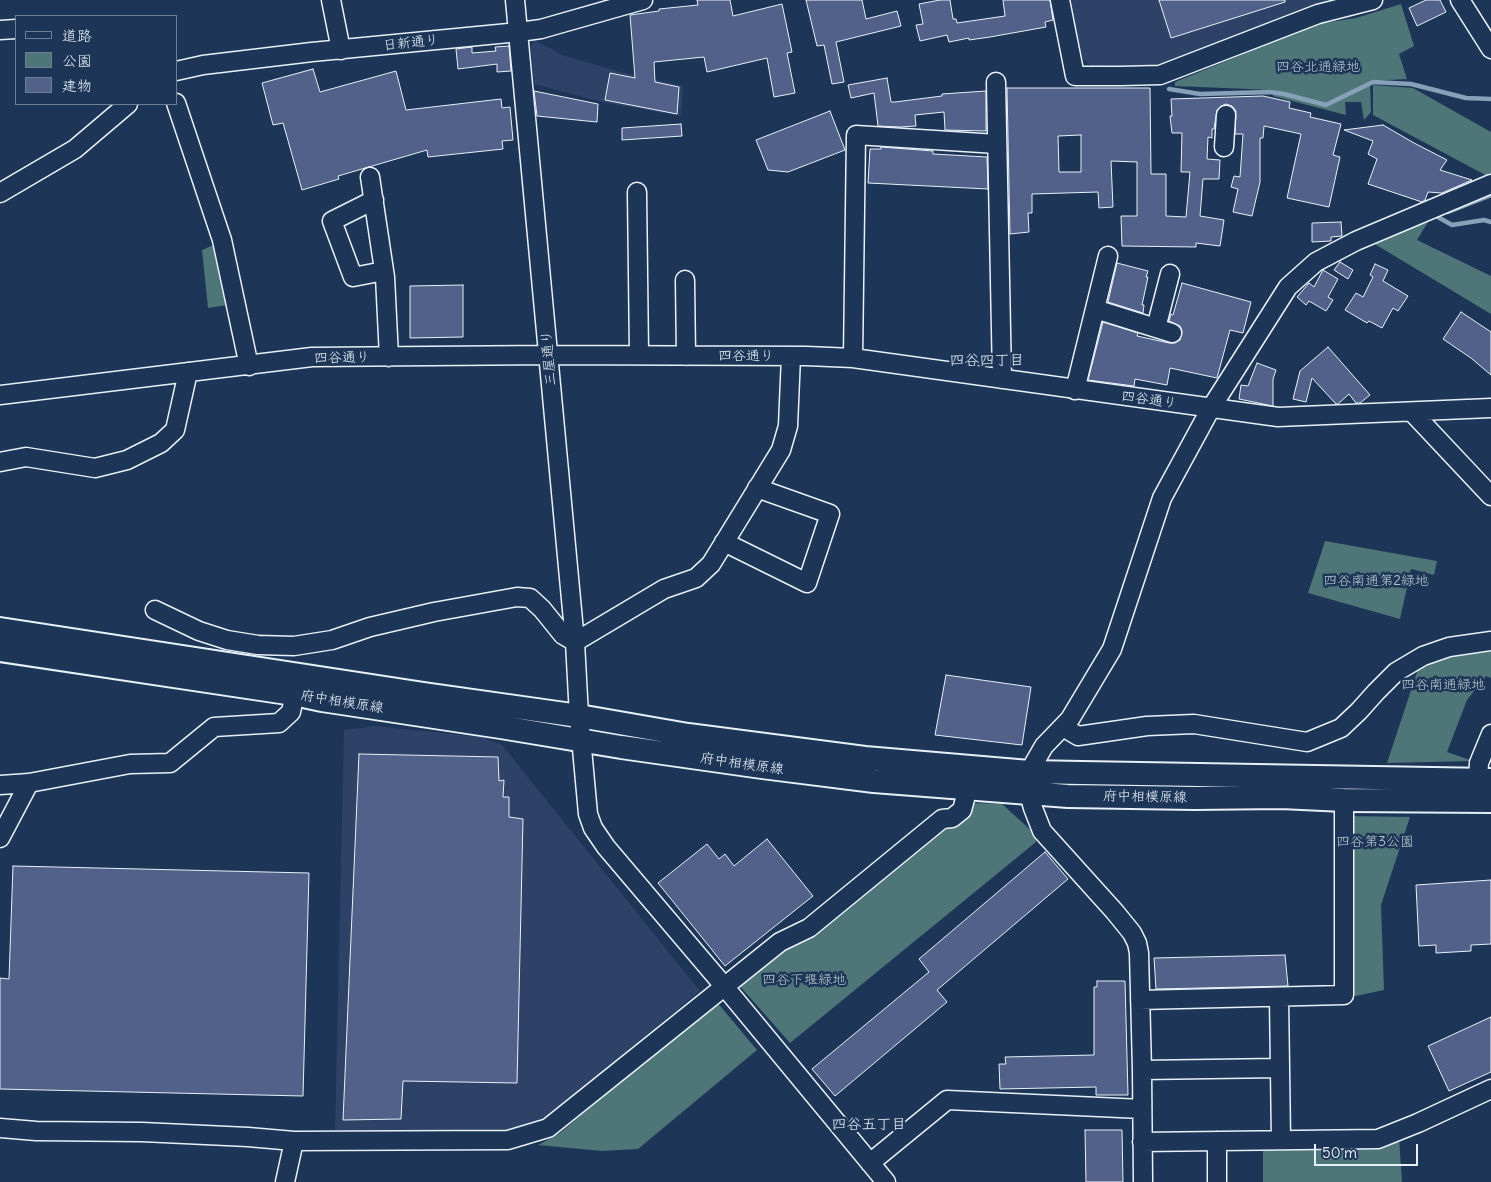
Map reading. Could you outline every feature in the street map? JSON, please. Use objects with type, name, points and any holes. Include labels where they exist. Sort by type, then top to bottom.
[{"type":"main road","name":"府中相模原線","points":[[0,629],[296,684],[322,700],[492,725],[582,741],[817,774],[920,785],[968,788],[1029,782]]},
{"type":"main road","name":"府中相模原線","points":[[0,650],[579,716],[688,735],[1029,782],[1068,796],[1165,797],[1281,787],[1484,780]]},
{"type":"main road","name":"府中相模原線","points":[[1281,787],[1344,800],[1491,801]]},
{"type":"street","points":[[331,0],[341,50]]},
{"type":"street","name":"三屋通り","points":[[515,0],[575,642],[586,800],[593,828],[618,862],[724,986],[886,1182]]},
{"type":"street","name":"日新通り","points":[[178,71],[203,65],[541,29],[643,0]]},
{"type":"street","points":[[1060,0],[1075,76],[1160,75],[1318,14],[1373,0]]},
{"type":"street","points":[[1460,0],[1491,50]]},
{"type":"street","points":[[0,30],[15,29]]},
{"type":"street","points":[[996,82],[1002,379]]},
{"type":"street","points":[[0,193],[75,149],[127,105]]},
{"type":"street","points":[[177,105],[222,240],[249,366]]},
{"type":"street","points":[[1224,147],[1226,115]]},
{"type":"street","points":[[853,358],[856,135],[997,144]]},
{"type":"street","points":[[370,177],[384,271],[389,357]]},
{"type":"street","points":[[1143,1182],[1142,1070],[1139,953],[1137,943],[1132,933],[1042,831],[1033,808],[1029,782],[1044,746],[1070,719],[1112,650],[1162,498],[1211,408],[1288,287],[1316,262],[1380,230],[1491,184]]},
{"type":"street","points":[[637,192],[639,355]]},
{"type":"street","points":[[374,200],[332,221],[353,277],[384,271]]},
{"type":"street","points":[[1075,390],[1108,256]]},
{"type":"street","points":[[1095,309],[1164,330],[1170,274]]},
{"type":"street","points":[[685,280],[686,356]]},
{"type":"street","name":"四谷通り","points":[[0,395],[312,357],[548,355],[791,356],[853,358],[1278,417],[1491,408]]},
{"type":"street","points":[[156,610],[199,631],[227,640],[258,645],[294,646],[332,640],[370,627],[434,612],[517,597],[530,598],[542,609],[563,635],[575,642],[664,589],[696,578],[711,564],[781,450],[788,426],[791,356]]},
{"type":"street","points":[[0,462],[26,457],[95,468],[127,460],[160,443],[176,430],[188,372]]},
{"type":"street","points":[[1412,412],[1491,496]]},
{"type":"street","points":[[724,542],[807,583],[830,514],[757,488]]},
{"type":"street","points":[[1063,728],[1078,736],[1147,726],[1194,724],[1308,742],[1341,728],[1359,712],[1396,672],[1422,656],[1449,646],[1491,641]]},
{"type":"street","points":[[0,785],[29,784],[130,764],[170,763],[214,727],[279,723],[291,712],[296,684]]},
{"type":"street","points":[[1484,780],[1479,763],[1491,734]]},
{"type":"street","points":[[0,838],[29,784]]},
{"type":"street","points":[[0,1128],[36,1131],[151,1132],[294,1141],[508,1140],[548,1128],[780,942],[809,928],[942,820],[952,818],[962,810],[968,788]]},
{"type":"street","points":[[1140,1000],[1344,995],[1344,800]]},
{"type":"street","points":[[1279,998],[1281,1140]]},
{"type":"street","points":[[1142,1070],[1279,1068]]},
{"type":"street","points":[[1142,1142],[1378,1139],[1418,1123],[1491,1089]]},
{"type":"street","points":[[870,1163],[947,1100],[1142,1110]]},
{"type":"street","points":[[285,1182],[294,1141]]},
{"type":"street","points":[[1217,1141],[1217,1182]]},
{"type":"shaded area","points":[[1071,0],[1351,0],[1169,65],[1091,66],[1082,58]]},
{"type":"shaded area","points":[[535,40],[562,55],[617,71],[683,86],[681,116],[602,102],[534,84],[531,46]]},
{"type":"shaded area","points":[[376,726],[482,737],[502,745],[700,991],[622,1055],[550,1120],[514,1132],[335,1132],[344,730]]},
{"type":"green space","name":"四谷北通緑地","points":[[1401,4],[1414,46],[1399,54],[1407,79],[1370,81],[1371,112],[1364,120],[1361,102],[1345,102],[1346,115],[1273,96],[1273,90],[1175,86],[1175,82],[1317,24],[1356,18]]},
{"type":"green space","points":[[1373,85],[1413,88],[1491,132],[1491,178],[1373,115]]},
{"type":"green space","points":[[1428,222],[1417,240],[1491,276],[1491,314],[1373,243]]},
{"type":"green space","points":[[221,242],[234,304],[208,308],[202,250]]},
{"type":"green space","name":"四谷南通第2緑地","points":[[1325,541],[1437,561],[1434,575],[1411,569],[1400,619],[1308,593]]},
{"type":"green space","name":"四谷南通緑地","points":[[1491,644],[1491,678],[1486,676],[1467,700],[1447,752],[1473,761],[1387,763],[1420,663]]},
{"type":"green space","name":"四谷下堰緑地","points":[[973,803],[1002,804],[1035,834],[1036,842],[790,1043],[738,984],[946,825],[961,821],[972,810]]},
{"type":"green space","name":"四谷第3公園","points":[[1350,816],[1410,817],[1381,905],[1384,990],[1351,997]]},
{"type":"green space","points":[[716,1001],[757,1050],[638,1149],[602,1151],[538,1145],[560,1133]]},
{"type":"green space","points":[[1399,1138],[1402,1182],[1263,1182],[1263,1148]]},
{"type":"building","points":[[697,0],[730,0],[733,16],[782,4],[792,52],[787,53],[795,93],[774,97],[767,58],[707,72],[704,57],[654,62],[655,82],[679,87],[677,114],[605,100],[610,73],[635,78],[630,15],[659,11],[659,9],[698,5]]},
{"type":"building","points":[[806,0],[862,0],[866,19],[897,11],[901,26],[836,42],[844,82],[832,84],[824,45],[817,46]]},
{"type":"building","points":[[950,0],[953,19],[956,19],[957,23],[1005,16],[1003,0],[1050,0],[1053,20],[1045,22],[1046,27],[990,37],[969,40],[969,38],[949,42],[947,35],[920,41],[916,25],[923,24],[919,4]]},
{"type":"building","points":[[1159,0],[1285,0],[1285,2],[1171,38]]},
{"type":"building","points":[[1426,0],[1440,0],[1446,12],[1417,26],[1409,8]]},
{"type":"building","points":[[509,46],[511,71],[497,72],[497,64],[458,69],[456,49],[472,47],[472,53],[496,51],[495,47]]},
{"type":"building","points":[[313,69],[320,92],[396,71],[406,110],[501,99],[502,108],[510,107],[513,140],[502,141],[503,149],[428,157],[427,150],[338,176],[339,179],[302,190],[283,123],[273,125],[262,83]]},
{"type":"building","points":[[887,78],[891,102],[942,96],[942,94],[986,91],[986,131],[945,130],[944,112],[915,115],[916,126],[878,126],[874,93],[851,98],[848,85]]},
{"type":"building","points":[[1007,88],[1150,88],[1151,174],[1166,174],[1166,216],[1186,217],[1190,172],[1181,172],[1182,133],[1172,133],[1171,99],[1263,96],[1290,102],[1289,108],[1311,113],[1310,117],[1341,124],[1333,155],[1340,157],[1329,207],[1287,198],[1301,134],[1264,126],[1263,138],[1260,138],[1260,182],[1252,216],[1233,212],[1238,189],[1231,187],[1234,176],[1240,177],[1243,134],[1235,134],[1236,111],[1232,106],[1226,104],[1217,110],[1214,129],[1212,129],[1212,138],[1208,137],[1207,159],[1220,160],[1219,179],[1203,179],[1200,216],[1224,220],[1220,246],[1196,243],[1196,247],[1122,246],[1121,216],[1137,216],[1137,162],[1111,161],[1113,207],[1099,208],[1098,192],[1032,194],[1032,213],[1028,213],[1029,232],[1010,234]],"holes":[[[1081,135],[1081,172],[1059,172],[1058,136]]]},
{"type":"building","points":[[534,91],[598,104],[597,122],[537,116]]},
{"type":"building","points":[[830,111],[845,150],[788,172],[768,170],[756,140]]},
{"type":"building","points":[[681,124],[682,136],[622,140],[622,128]]},
{"type":"building","points":[[1383,125],[1447,160],[1440,170],[1472,180],[1442,193],[1428,192],[1425,200],[1422,202],[1368,184],[1377,159],[1368,154],[1373,141],[1344,130]]},
{"type":"building","points":[[881,147],[933,151],[933,154],[987,157],[988,189],[868,183],[870,149],[881,149]]},
{"type":"building","points":[[1341,222],[1342,236],[1331,237],[1331,241],[1312,242],[1312,223]]},
{"type":"building","points":[[1340,262],[1353,270],[1348,279],[1334,270]]},
{"type":"building","points":[[1117,263],[1148,271],[1142,305],[1144,305],[1143,313],[1108,302]]},
{"type":"building","points":[[1375,264],[1388,270],[1383,281],[1408,296],[1398,311],[1393,308],[1382,328],[1369,321],[1367,323],[1345,310],[1356,293],[1363,297],[1373,277],[1370,275]]},
{"type":"building","points":[[1323,270],[1338,279],[1328,297],[1333,300],[1326,311],[1309,301],[1306,305],[1297,297],[1309,283],[1314,287]]},
{"type":"building","points":[[1182,283],[1251,302],[1243,333],[1230,330],[1217,378],[1170,368],[1167,385],[1135,379],[1134,386],[1088,380],[1103,322],[1138,333],[1137,336],[1169,343],[1175,343],[1180,340],[1182,331],[1180,326],[1169,321],[1171,314],[1173,315]]},
{"type":"building","points":[[463,285],[463,337],[410,338],[410,286]]},
{"type":"building","points":[[1461,312],[1491,332],[1491,375],[1471,358],[1443,339]]},
{"type":"building","points":[[1328,347],[1370,395],[1360,403],[1356,403],[1349,394],[1336,404],[1312,378],[1306,402],[1293,399],[1300,371]]},
{"type":"building","points":[[1257,363],[1276,370],[1273,379],[1273,406],[1239,399],[1241,385],[1248,386]]},
{"type":"building","points":[[946,675],[1031,687],[1022,745],[935,735]]},
{"type":"building","points":[[359,754],[498,757],[499,781],[504,780],[503,797],[509,797],[509,817],[523,819],[517,1083],[403,1081],[401,1119],[343,1120]]},
{"type":"building","points":[[767,839],[813,896],[725,966],[658,883],[707,844],[719,859],[725,854],[734,866]]},
{"type":"building","points":[[1045,852],[1068,879],[937,990],[947,1002],[835,1096],[812,1069],[929,972],[919,959]]},
{"type":"building","points":[[13,866],[309,873],[303,1096],[0,1089],[0,978],[9,979]]},
{"type":"building","points":[[1491,880],[1491,944],[1471,945],[1471,951],[1436,953],[1436,945],[1419,946],[1416,885]]},
{"type":"building","points":[[1285,955],[1288,986],[1156,989],[1154,958]]},
{"type":"building","points":[[1097,981],[1125,981],[1128,1095],[1096,1095],[1096,1087],[1000,1089],[999,1064],[1006,1064],[1005,1057],[1094,1055],[1094,987],[1097,987]]},
{"type":"building","points":[[1491,1017],[1491,1072],[1449,1091],[1428,1046]]},
{"type":"building","points":[[1085,1130],[1122,1130],[1123,1182],[1086,1182]]},
{"type":"waterway","points":[[1169,89],[1200,94],[1270,92],[1326,105],[1373,82],[1411,84],[1466,98],[1491,99]]},
{"type":"waterway","points":[[1448,212],[1491,195]]},
{"type":"waterway","points":[[1436,216],[1452,225],[1484,220],[1491,222]]},
{"type":"district","name":"四谷四丁目","points":[[987,361]]},
{"type":"district","name":"四谷五丁目","points":[[869,1125]]}]
